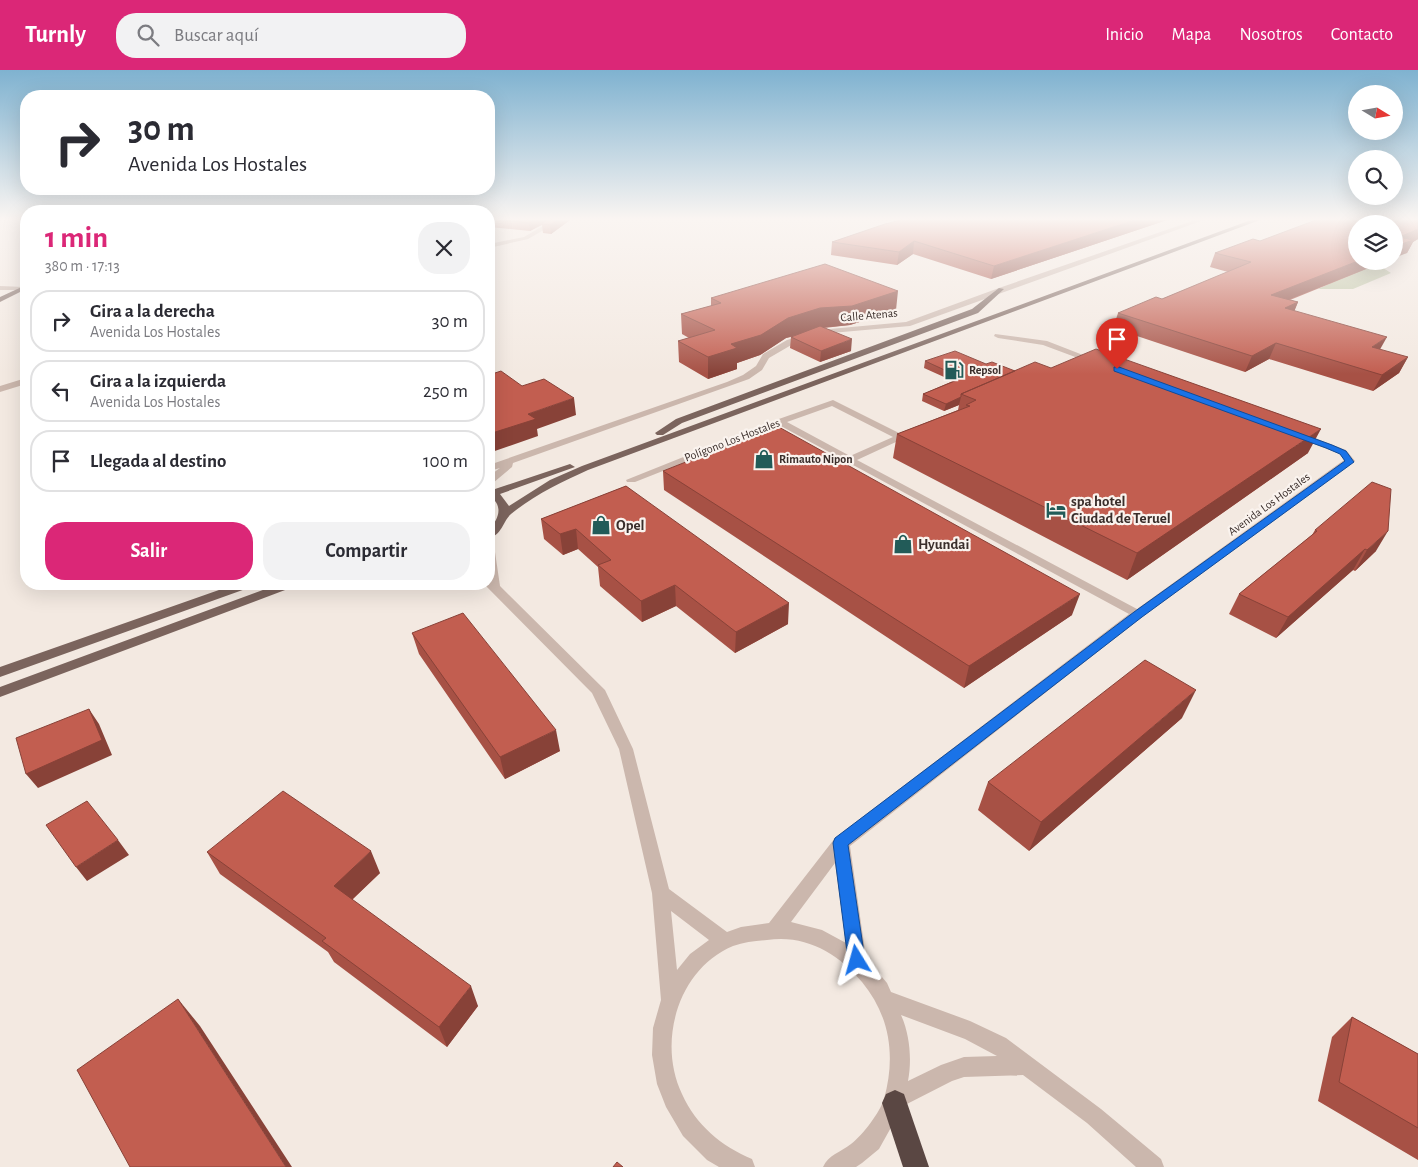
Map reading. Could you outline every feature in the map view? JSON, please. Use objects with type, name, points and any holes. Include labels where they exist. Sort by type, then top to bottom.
[{"type":"highway","points":[[896,1100],[916,1167]]},
{"type":"main road","points":[[495,491],[552,474],[1099,271]]},
{"type":"main road","points":[[505,513],[554,482],[584,468],[1119,271]]},
{"type":"main road","points":[[660,433],[679,421],[975,311],[1001,289]]},
{"type":"main road","points":[[0,300],[20,290]]},
{"type":"main road","points":[[495,496],[503,503],[505,513],[503,521],[495,529]]},
{"type":"main road","points":[[0,672],[230,590]]},
{"type":"main road","points":[[0,692],[273,590]]},
{"type":"street","name":"Calle Atenas","points":[[495,466],[730,384],[759,368],[766,356],[790,342],[819,332],[907,324],[1053,271]]},
{"type":"street","points":[[0,288],[20,288]]},
{"type":"street","points":[[998,336],[1044,343],[1077,358],[1109,366]]},
{"type":"street","points":[[0,388],[20,383]]},
{"type":"street","name":"Polígono Los Hostales","points":[[631,480],[833,403],[900,437]]},
{"type":"street","points":[[779,422],[1138,614]]},
{"type":"street","name":"Avenida Los Hostales","points":[[840,843],[1138,614],[1350,462],[1343,452],[1283,430]]},
{"type":"street","points":[[848,460],[914,431]]},
{"type":"street","name":"Calle Atenas","points":[[495,476],[519,458]]},
{"type":"street","points":[[495,588],[598,690],[626,749],[661,893],[670,1000]]},
{"type":"street","points":[[775,929],[840,843]]},
{"type":"street","points":[[840,843],[857,960]]},
{"type":"street","points":[[661,893],[724,940]]},
{"type":"street","points":[[744,1167],[716,1152],[695,1133],[680,1112],[665,1076],[661,1045],[663,1022],[670,1000],[684,974],[698,959],[724,940],[753,931],[775,929],[797,931],[819,938],[857,960],[872,976],[887,1000],[898,1027],[902,1064],[896,1100],[885,1124],[870,1142],[853,1157],[834,1167]]},
{"type":"street","points":[[887,1000],[985,1037],[1094,1116],[1153,1167]]},
{"type":"street","points":[[896,1100],[948,1072],[964,1067],[1024,1065]]},
{"type":"green space","points":[[1337,271],[1388,271],[1391,273],[1353,289],[1318,289],[1329,284]]},
{"type":"building","points":[[801,271],[844,271],[898,291],[852,306],[820,308],[788,318],[761,335],[731,344],[737,348],[708,357],[678,341],[715,330],[681,314],[721,303],[711,298]]},
{"type":"building","points":[[1229,271],[1332,271],[1271,295],[1298,302],[1285,308],[1387,337],[1372,347],[1408,357],[1382,375],[1276,343],[1252,356],[1118,313],[1156,297],[1162,299]]},
{"type":"building","points":[[820,326],[852,339],[821,351],[791,337]]},
{"type":"building","points":[[1096,349],[1321,429],[1137,553],[897,434],[970,406],[966,405],[976,400],[961,394],[1035,362],[1051,368]]},
{"type":"building","points":[[955,351],[986,364],[992,362],[1015,371],[961,394],[961,397],[946,404],[923,394],[962,378],[925,361]]},
{"type":"building","points":[[501,371],[522,386],[544,379],[574,398],[528,414],[536,419],[495,432],[495,373]]},
{"type":"building","points":[[777,426],[1080,594],[969,666],[663,471]]},
{"type":"building","points":[[1372,482],[1391,489],[1388,531],[1288,617],[1239,594],[1317,531],[1315,530]]},
{"type":"building","points":[[626,486],[789,603],[736,632],[675,585],[641,601],[598,565],[611,560],[576,529],[560,534],[541,519]]},
{"type":"building","points":[[463,613],[556,730],[500,757],[412,633]]},
{"type":"building","points":[[1145,660],[1196,690],[1041,822],[988,782]]},
{"type":"building","points":[[89,709],[102,740],[26,774],[16,738]]},
{"type":"building","points":[[283,791],[371,851],[334,886],[471,986],[439,1027],[322,941],[326,938],[207,852]]},
{"type":"building","points":[[87,801],[118,840],[76,867],[46,825]]},
{"type":"building","points":[[178,999],[286,1167],[130,1167],[77,1070]]},
{"type":"building","points":[[1352,1017],[1418,1054],[1418,1128],[1339,1082]]},
{"type":"building","points":[[617,1162],[623,1167],[613,1167]]},
{"type":"place","name":"Repsol","points":[[954,370]]},
{"type":"place","name":"Rimauto Nipon","points":[[764,459]]},
{"type":"place","name":"spa hotel Ciudad de Teruel","points":[[1056,510]]},
{"type":"place","name":"Opel","points":[[601,525]]},
{"type":"place","name":"Hyundai","points":[[903,544]]},
{"type":"route","points":[[857,960],[840,843],[1138,614],[1350,462],[1343,452],[1329,446],[1117,369]]}]
